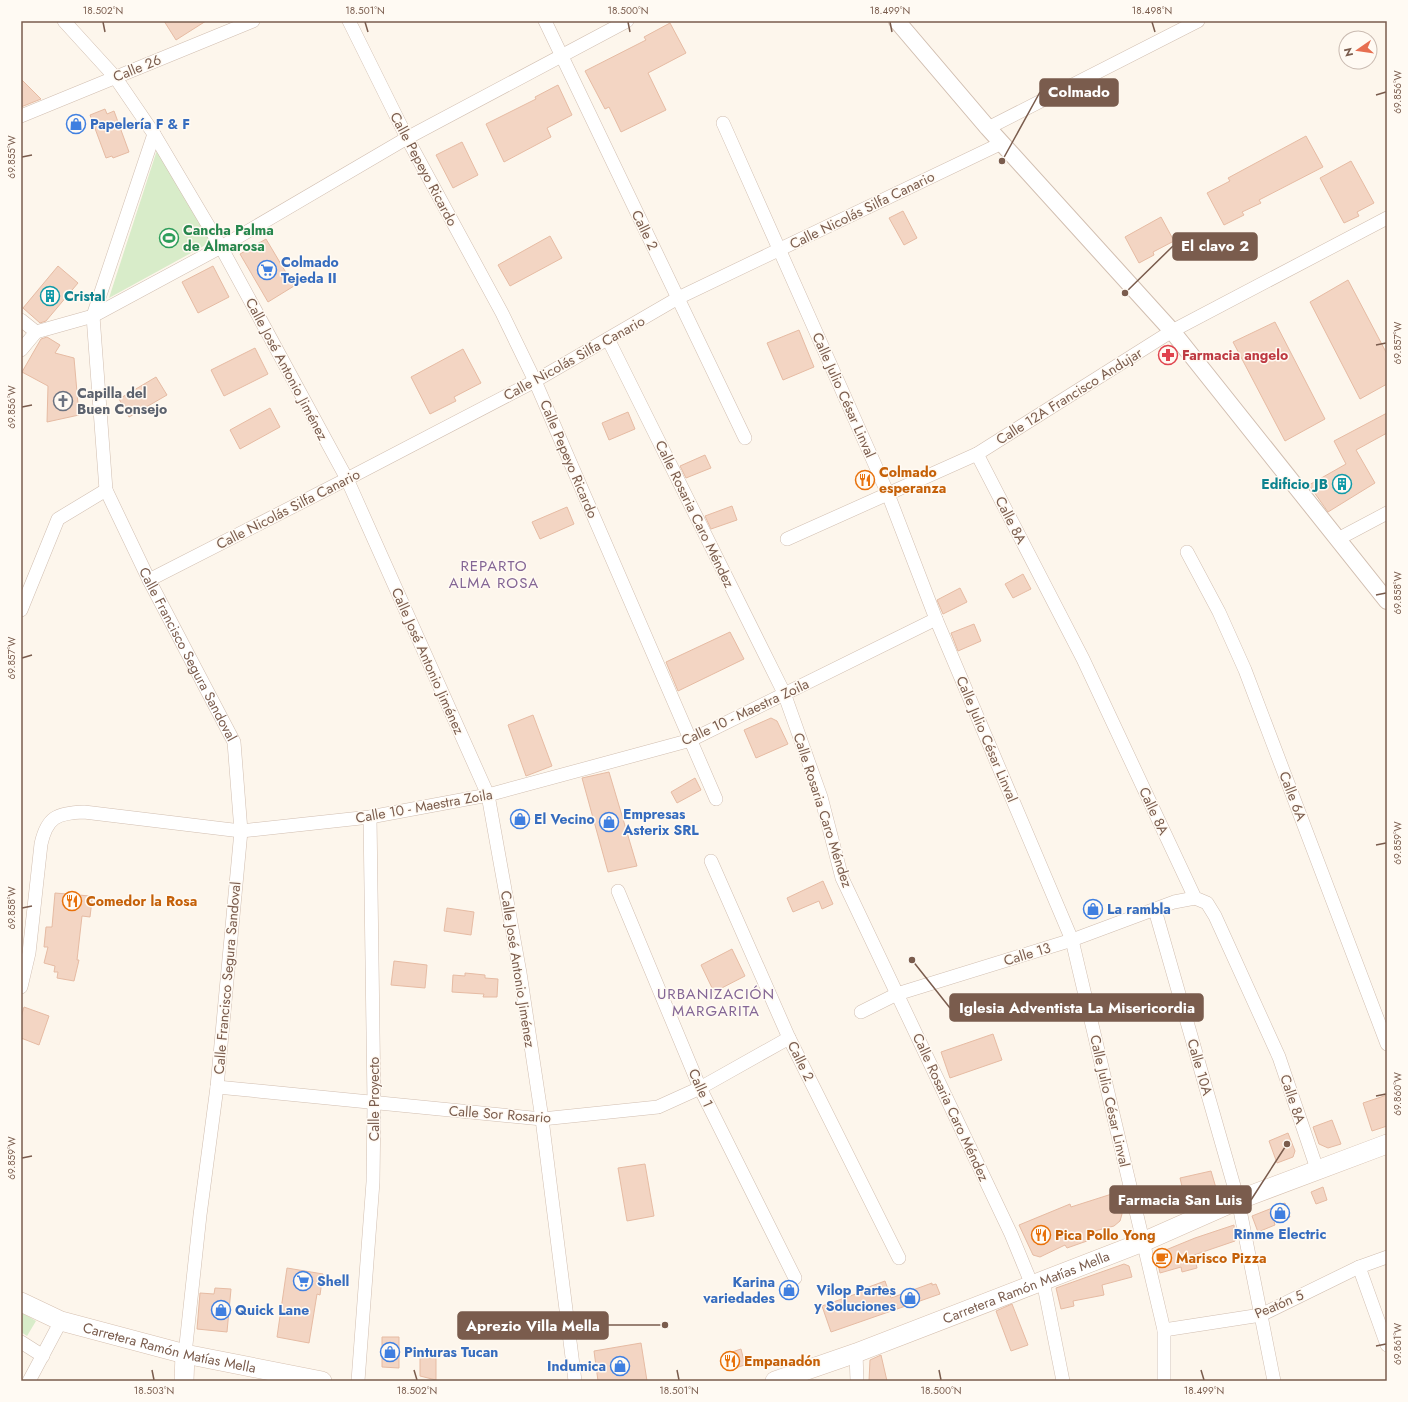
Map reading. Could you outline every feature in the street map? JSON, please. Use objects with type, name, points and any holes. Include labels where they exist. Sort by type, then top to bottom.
[{"type":"main road","name":"Carretera Ramón Matías Mella","points":[[775,1381],[856,1353],[1038,1283],[1143,1242],[1238,1200],[1317,1169],[1387,1144]]},
{"type":"main road","name":"Carretera Ramón Matías Mella","points":[[21,1302],[61,1321],[185,1354],[322,1381]]},
{"type":"main road","name":"Calle Francisco Segura Sandoval","points":[[184,1381],[185,1354]]},
{"type":"street","name":"Calle José Antonio Jiménez","points":[[64,21],[115,77],[154,134],[221,247],[347,479],[488,795],[520,973],[542,1119],[575,1381]]},
{"type":"street","name":"Calle 26","points":[[21,116],[115,77],[230,25],[253,21]]},
{"type":"street","name":"Calle Pepeyo Ricardo","points":[[349,21],[407,138],[502,313],[535,381],[716,799]]},
{"type":"street","name":"Calle 2","points":[[545,21],[745,438]]},
{"type":"street","points":[[21,350],[36,332],[93,316],[221,247],[407,138],[627,21]]},
{"type":"street","points":[[897,21],[988,128],[1172,332],[1387,601]]},
{"type":"street","points":[[988,128],[1198,21]]},
{"type":"street","name":"Calle Julio César Linval","points":[[723,123],[778,250],[888,494],[936,619],[1072,940],[1164,1330],[1164,1381]]},
{"type":"street","name":"Calle Francisco Segura Sandoval","points":[[154,134],[93,316],[106,490],[149,580],[234,742],[241,831],[217,1086],[200,1215],[185,1354]]},
{"type":"street","name":"Calle Nicolás Silfa Canario","points":[[149,580],[535,381],[678,298],[1002,143]]},
{"type":"street","name":"Calle 12A Francisco Andujar","points":[[787,539],[977,454],[1172,332],[1387,218]]},
{"type":"street","points":[[21,320],[36,332]]},
{"type":"street","name":"Calle Rosaria Caro Méndez","points":[[608,339],[784,693],[821,797],[842,878],[1011,1234],[1038,1283],[1062,1380]]},
{"type":"street","name":"Calle 8A","points":[[977,454],[1083,659],[1195,898],[1207,903],[1225,937],[1279,1057],[1317,1169]]},
{"type":"street","points":[[21,610],[58,519],[106,490]]},
{"type":"street","points":[[1338,539],[1387,513]]},
{"type":"street","name":"Calle 6A","points":[[1187,552],[1219,612],[1245,670],[1387,1044]]},
{"type":"street","name":"Calle 10 - Maestra Zoila","points":[[21,987],[29,953],[43,833],[49,822],[58,816],[70,812],[84,812],[241,831],[370,817],[488,795],[690,740],[936,619]]},
{"type":"street","name":"Calle Proyecto","points":[[358,1381],[373,1182],[374,1103],[370,817]]},
{"type":"street","name":"Calle 2","points":[[711,860],[789,1038],[899,1258]]},
{"type":"street","name":"Calle 1","points":[[618,891],[700,1088],[795,1278]]},
{"type":"street","name":"Calle 13","points":[[860,1012],[897,994],[1072,940],[1174,902],[1195,898]]},
{"type":"street","name":"Calle 10A","points":[[1154,910],[1238,1200],[1274,1381]]},
{"type":"street","name":"Calle Sor Rosario","points":[[217,1086],[542,1119],[658,1107],[700,1088],[789,1038]]},
{"type":"street","name":"Peatón 5","points":[[1164,1330],[1261,1315],[1359,1267],[1387,1257]]},
{"type":"street","points":[[1359,1267],[1387,1345]]},
{"type":"street","points":[[29,1381],[61,1321]]},
{"type":"street","points":[[21,1342],[43,1356]]},
{"type":"street","points":[[856,1353],[857,1381]]},
{"type":"green space","points":[[157,150],[211,242],[109,298]]},
{"type":"green space","points":[[21,1312],[36,1321],[27,1336],[21,1332]]},
{"type":"building","points":[[164,21],[206,21],[176,40]]},
{"type":"building","points":[[670,23],[686,53],[648,73],[666,110],[621,132],[609,107],[605,109],[585,71],[646,40],[644,37]]},
{"type":"building","points":[[21,79],[41,99],[21,107]]},
{"type":"building","points":[[558,85],[572,115],[547,128],[551,137],[504,162],[486,124],[536,99],[535,97]]},
{"type":"building","points":[[105,109],[107,114],[114,111],[129,152],[113,158],[112,156],[106,158],[90,115]]},
{"type":"building","points":[[1306,136],[1323,167],[1259,200],[1261,203],[1242,212],[1244,215],[1224,225],[1207,193],[1230,181],[1228,178]]},
{"type":"building","points":[[462,142],[478,175],[453,188],[436,155]]},
{"type":"building","points":[[1351,161],[1374,203],[1357,212],[1359,216],[1344,223],[1320,178]]},
{"type":"building","points":[[903,211],[917,238],[904,245],[889,218]]},
{"type":"building","points":[[1161,217],[1174,241],[1153,252],[1154,255],[1139,263],[1125,237]]},
{"type":"building","points":[[550,236],[562,258],[510,286],[498,265]]},
{"type":"building","name":"Colmado Tejeda II","points":[[266,239],[294,286],[268,302],[240,254]]},
{"type":"building","name":"Cristal","points":[[58,266],[78,283],[46,321],[40,323],[23,308]]},
{"type":"building","points":[[213,266],[229,297],[198,313],[182,282]]},
{"type":"building","points":[[1348,280],[1387,354],[1387,384],[1360,399],[1310,302]]},
{"type":"building","points":[[1275,322],[1325,419],[1285,441],[1233,342]]},
{"type":"building","points":[[799,330],[814,367],[783,380],[767,343]]},
{"type":"building","name":"Capilla del Buen Consejo","points":[[47,337],[60,345],[55,353],[74,358],[79,415],[47,422],[48,386],[22,372],[41,339]]},
{"type":"building","points":[[255,348],[268,374],[224,396],[211,370]]},
{"type":"building","points":[[463,349],[481,383],[454,397],[456,401],[430,414],[411,377]]},
{"type":"building","points":[[156,377],[167,395],[129,417],[119,399]]},
{"type":"building","points":[[270,408],[280,427],[240,449],[230,430]]},
{"type":"building","points":[[628,412],[635,429],[609,440],[602,423]]},
{"type":"building","name":"Edificio JB","points":[[1387,413],[1387,433],[1356,450],[1375,483],[1328,512],[1309,485],[1346,464],[1334,441]]},
{"type":"building","points":[[705,455],[711,468],[686,478],[680,466]]},
{"type":"building","points":[[732,506],[737,520],[711,529],[705,516]]},
{"type":"building","points":[[567,507],[574,524],[540,539],[532,522]]},
{"type":"building","points":[[1023,574],[1031,589],[1013,598],[1005,584]]},
{"type":"building","points":[[960,588],[967,602],[943,614],[937,600]]},
{"type":"building","points":[[974,624],[981,641],[958,651],[951,633]]},
{"type":"building","points":[[730,632],[744,659],[678,691],[666,662]]},
{"type":"building","points":[[533,715],[552,766],[526,776],[508,725]]},
{"type":"building","points":[[771,718],[777,721],[788,744],[756,758],[744,730]]},
{"type":"building","name":"Empresas Asterix SRL","points":[[609,772],[637,866],[608,872],[582,778]]},
{"type":"building","points":[[695,778],[701,790],[677,803],[671,792]]},
{"type":"building","points":[[823,881],[833,904],[822,909],[819,901],[793,912],[787,898]]},
{"type":"building","points":[[55,893],[90,896],[89,900],[92,900],[90,917],[82,916],[77,960],[79,960],[74,981],[57,978],[58,972],[54,972],[55,966],[44,963],[48,947],[44,947],[46,927],[52,927]]},
{"type":"building","points":[[447,908],[474,912],[471,935],[444,931]]},
{"type":"building","points":[[732,949],[745,976],[714,992],[701,965]]},
{"type":"building","points":[[394,961],[427,965],[425,988],[391,985]]},
{"type":"building","points":[[465,973],[485,975],[485,978],[498,979],[497,997],[483,997],[484,994],[452,992],[453,975],[465,976]]},
{"type":"building","points":[[24,1007],[49,1016],[39,1045],[21,1038],[21,1017]]},
{"type":"building","points":[[993,1034],[1002,1060],[950,1078],[941,1052]]},
{"type":"building","points":[[1387,1095],[1387,1126],[1372,1131],[1363,1103]]},
{"type":"building","points":[[1332,1120],[1341,1144],[1328,1148],[1319,1144],[1313,1127]]},
{"type":"building","points":[[1288,1133],[1295,1151],[1293,1157],[1277,1163],[1269,1141]]},
{"type":"building","points":[[645,1164],[654,1216],[627,1221],[618,1168]]},
{"type":"building","points":[[1211,1171],[1216,1188],[1185,1199],[1180,1178]]},
{"type":"building","points":[[1323,1187],[1327,1200],[1316,1204],[1311,1192]]},
{"type":"building","points":[[1118,1192],[1122,1214],[1120,1221],[1114,1226],[1091,1232],[1087,1241],[1067,1248],[1065,1245],[1040,1257],[1033,1255],[1019,1225],[1070,1204],[1071,1207]]},
{"type":"building","points":[[1285,1203],[1290,1217],[1274,1222],[1275,1225],[1258,1232],[1252,1216]]},
{"type":"building","points":[[1234,1225],[1235,1241],[1194,1255],[1197,1268],[1182,1272],[1181,1267],[1160,1273],[1156,1254],[1195,1238]]},
{"type":"building","points":[[1124,1264],[1129,1266],[1132,1277],[1102,1285],[1104,1295],[1073,1301],[1074,1306],[1061,1309],[1056,1288]]},
{"type":"building","points":[[287,1268],[323,1274],[320,1295],[317,1294],[309,1343],[277,1337]]},
{"type":"building","points":[[885,1281],[891,1298],[932,1283],[932,1285],[936,1284],[940,1294],[831,1332],[822,1306],[867,1290],[866,1288]]},
{"type":"building","points":[[215,1288],[231,1289],[227,1332],[197,1329],[200,1293],[214,1294]]},
{"type":"building","points":[[1012,1304],[1028,1345],[1011,1351],[996,1311]]},
{"type":"building","name":"Pinturas Tucan","points":[[382,1337],[399,1337],[399,1368],[382,1367]]},
{"type":"building","name":"Indumica","points":[[641,1343],[647,1381],[598,1381],[594,1351]]},
{"type":"building","points":[[741,1349],[745,1365],[728,1370],[723,1355]]},
{"type":"building","points":[[881,1355],[887,1381],[869,1381],[870,1360]]},
{"type":"building","points":[[420,1358],[436,1358],[436,1380],[420,1376]]},
{"type":"place","name":"Papelería F & F","points":[[76,124]]},
{"type":"place","name":"Colmado","points":[[1002,161]]},
{"type":"place","name":"Cancha Palma de Almarosa","points":[[169,238]]},
{"type":"place","name":"Colmado Tejeda II","points":[[267,270]]},
{"type":"place","name":"El clavo 2","points":[[1125,293]]},
{"type":"place","name":"Cristal","points":[[50,296]]},
{"type":"place","name":"Farmacia angelo","points":[[1168,355]]},
{"type":"place","name":"Capilla del Buen Consejo","points":[[63,401]]},
{"type":"place","name":"Colmado esperanza","points":[[865,480]]},
{"type":"place","name":"Edificio JB","points":[[1342,484]]},
{"type":"place","name":"El Vecino","points":[[520,819]]},
{"type":"place","name":"Empresas Asterix SRL","points":[[609,822]]},
{"type":"place","name":"Comedor la Rosa","points":[[72,901]]},
{"type":"place","name":"La rambla","points":[[1093,909]]},
{"type":"place","name":"Iglesia Adventista La Misericordia","points":[[912,960]]},
{"type":"place","name":"Farmacia San Luis","points":[[1287,1144]]},
{"type":"place","name":"Rinme Electric","points":[[1280,1213]]},
{"type":"place","name":"Pica Pollo Yong","points":[[1041,1235]]},
{"type":"place","name":"Marisco Pizza","points":[[1162,1258]]},
{"type":"place","name":"Shell","points":[[303,1281]]},
{"type":"place","name":"Karina variedades","points":[[789,1290]]},
{"type":"place","name":"Vilop Partes y Soluciones","points":[[910,1298]]},
{"type":"place","name":"Quick Lane","points":[[221,1310]]},
{"type":"place","name":"Aprezio Villa Mella","points":[[665,1325]]},
{"type":"place","name":"Pinturas Tucan","points":[[390,1352]]},
{"type":"place","name":"Empanadón","points":[[730,1361]]},
{"type":"place","name":"Indumica","points":[[620,1366]]},
{"type":"district","name":"REPARTO ALMA ROSA","points":[[494,574]]},
{"type":"district","name":"URBANIZACIÓN MARGARITA","points":[[716,1002]]}]
